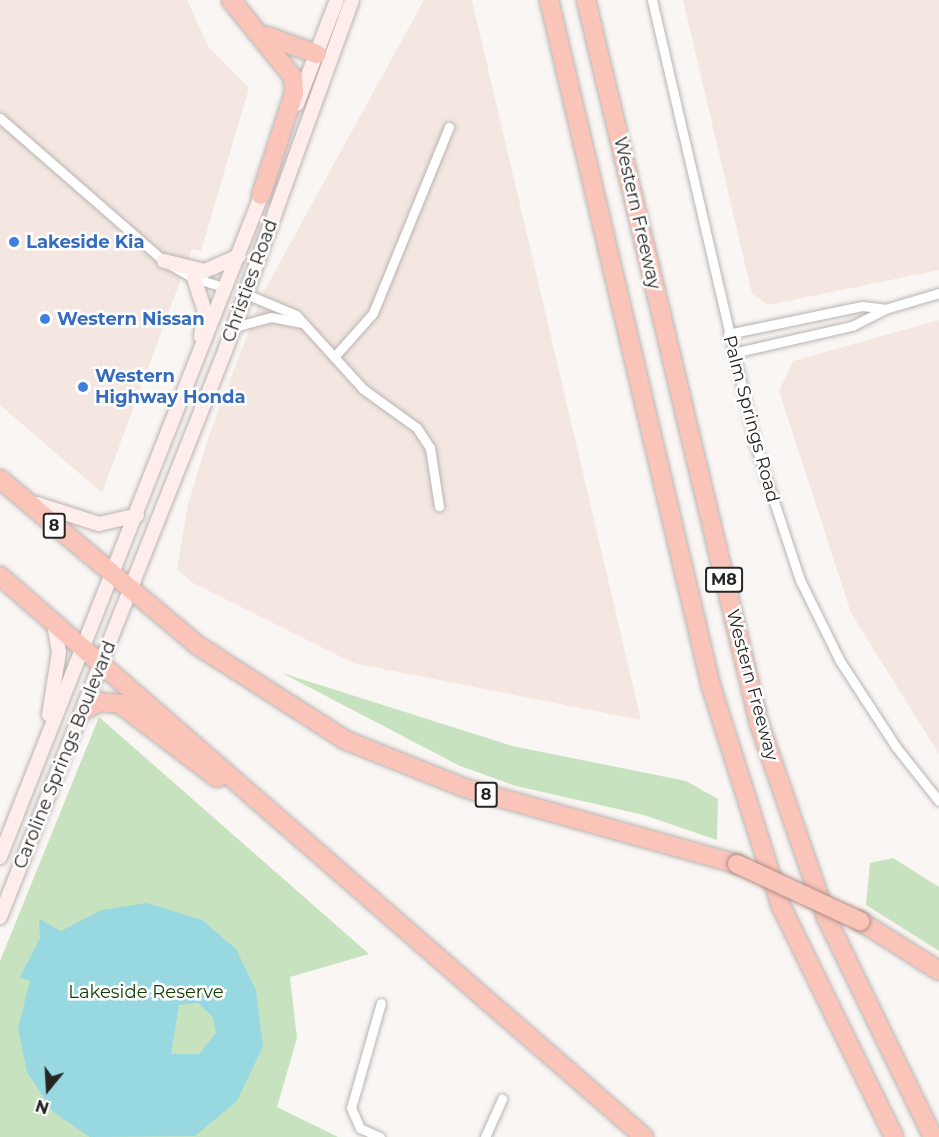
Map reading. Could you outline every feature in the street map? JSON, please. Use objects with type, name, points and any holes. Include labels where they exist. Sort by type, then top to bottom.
[{"type":"highway","points":[[231,0],[246,21],[291,70],[294,82],[261,195]]},
{"type":"highway","name":"Western Freeway","points":[[549,0],[711,686],[780,904],[894,1137]]},
{"type":"highway","name":"Western Freeway","points":[[586,0],[759,723],[826,917],[933,1137]]},
{"type":"highway","points":[[246,21],[278,42],[317,54]]},
{"type":"highway","name":"8","points":[[6,484],[128,592],[251,684],[385,760],[525,807],[644,834],[737,864],[860,921],[939,971]]},
{"type":"highway","points":[[0,576],[644,1137]]},
{"type":"highway","points":[[85,710],[99,702],[120,704],[284,822]]},
{"type":"main road","name":"Christies Road","points":[[111,576],[185,397],[337,0]]},
{"type":"main road","points":[[317,54],[327,46],[346,0]]},
{"type":"main road","name":"Christies Road","points":[[128,592],[234,327],[352,0]]},
{"type":"main road","points":[[164,261],[205,272],[239,256]]},
{"type":"main road","points":[[185,397],[205,318],[194,278]]},
{"type":"main road","points":[[227,288],[246,294]]},
{"type":"main road","points":[[6,484],[81,521],[113,524],[137,515]]},
{"type":"main road","name":"Caroline Springs Boulevard","points":[[2,851],[48,732],[85,650],[111,576]]},
{"type":"main road","name":"Caroline Springs Boulevard","points":[[0,917],[103,665],[128,592]]},
{"type":"main road","points":[[48,732],[59,652],[54,623]]},
{"type":"main road","points":[[2,851],[26,854]]},
{"type":"street","name":"Palm Springs Road","points":[[652,0],[728,334],[768,489],[800,580],[840,661],[896,747],[939,801]]},
{"type":"street","points":[[0,118],[164,261],[194,278],[227,288]]},
{"type":"street","points":[[334,357],[373,314],[449,127]]},
{"type":"street","points":[[733,353],[852,326],[885,309],[939,293]]},
{"type":"street","points":[[246,294],[284,308],[304,323],[363,389],[424,436],[433,459],[439,507]]},
{"type":"street","points":[[728,334],[862,306],[885,309]]},
{"type":"street","points":[[234,327],[271,317],[304,323]]},
{"type":"street","points":[[381,1003],[351,1108],[360,1128],[381,1137]]},
{"type":"street","points":[[485,1137],[502,1099]]},
{"type":"shaded area","points":[[0,0],[187,0],[208,46],[249,88],[201,251],[192,249],[102,493],[0,405]]},
{"type":"shaded area","points":[[424,0],[472,0],[641,720],[353,663],[191,582],[177,569],[188,504],[209,435],[264,291]]},
{"type":"shaded area","points":[[683,0],[939,0],[939,270],[768,305],[752,294]]},
{"type":"shaded area","points":[[939,320],[939,754],[851,613],[779,391],[793,361]]},
{"type":"green space","points":[[282,673],[512,746],[686,781],[718,799],[717,840],[644,815],[516,786],[460,766]]},
{"type":"green space","name":"Lakeside Reserve","points":[[99,717],[369,954],[290,977],[297,1038],[277,1107],[338,1137],[0,1137],[0,961]]},
{"type":"green space","points":[[893,858],[939,887],[939,951],[866,905],[870,863]]},
{"type":"water","points":[[147,903],[202,920],[236,949],[256,990],[263,1046],[237,1101],[195,1136],[90,1137],[53,1112],[27,1072],[18,1028],[30,981],[20,977],[40,938],[39,919],[61,931],[102,910]],"holes":[[[198,1003],[213,1017],[216,1033],[199,1054],[171,1054],[179,1005]]]},
{"type":"place","name":"Lakeside Kia","points":[[14,242]]},
{"type":"place","name":"Western Nissan","points":[[45,319]]},
{"type":"place","name":"Western Highway Honda","points":[[83,387]]}]
